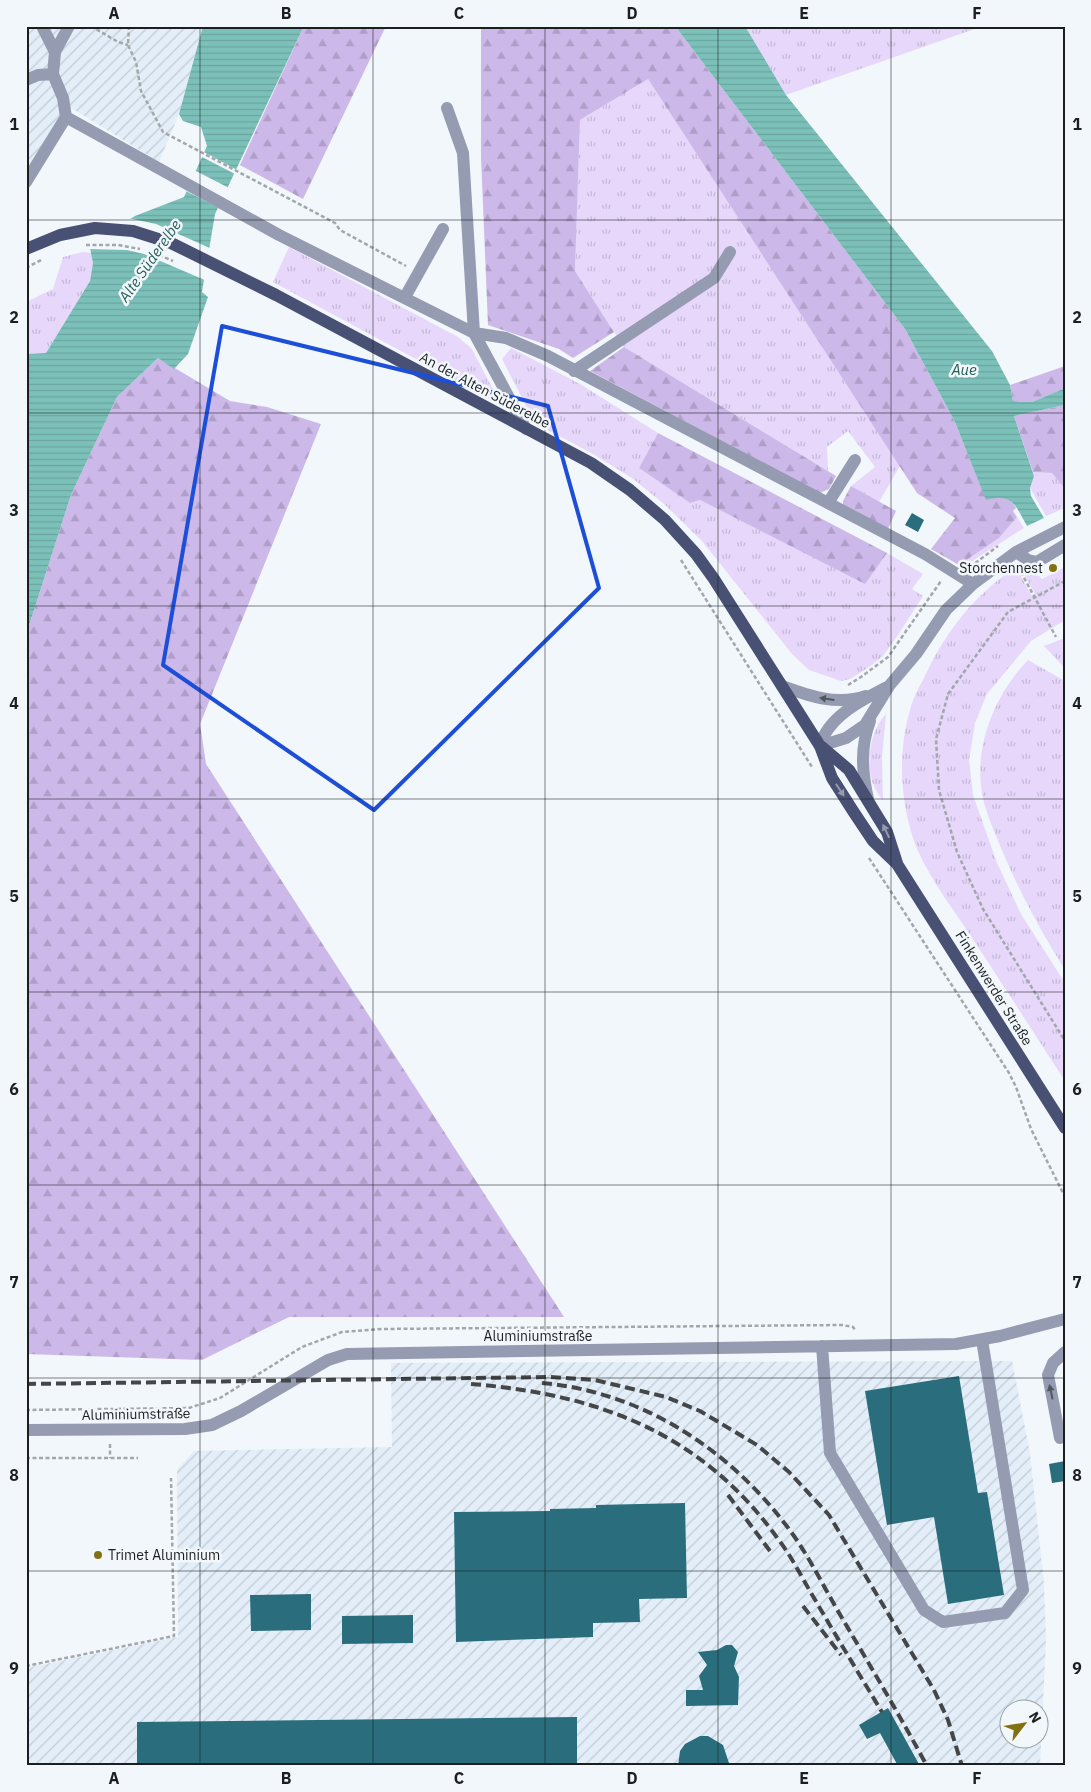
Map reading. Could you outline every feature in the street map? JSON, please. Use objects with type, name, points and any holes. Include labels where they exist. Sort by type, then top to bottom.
[{"type":"main road","name":"An der Alten Süderelbe","points":[[26,249],[52,238],[95,228],[133,231],[171,243],[276,295],[613,477],[648,504],[696,554],[820,746]]},
{"type":"main road","name":"Finkenwerder Straße","points":[[820,746],[849,770],[887,832],[897,864]]},
{"type":"main road","name":"Finkenwerder Straße","points":[[820,746],[832,778],[853,811],[873,841],[897,864],[1065,1128]]},
{"type":"street","points":[[42,26],[55,52]]},
{"type":"street","points":[[26,182],[66,117],[63,98],[53,74],[55,52],[69,26]]},
{"type":"street","points":[[26,80],[38,75],[53,74]]},
{"type":"street","points":[[446,108],[463,153],[474,333],[526,429]]},
{"type":"street","points":[[66,117],[279,235],[474,333],[506,338],[548,356],[925,554],[973,584]]},
{"type":"street","points":[[405,297],[443,229]]},
{"type":"street","points":[[574,371],[714,278],[730,252]]},
{"type":"street","points":[[828,503],[855,460]]},
{"type":"street","points":[[869,801],[862,754],[864,737],[870,719],[889,686],[916,654],[946,610],[973,584],[1016,552],[1065,527]]},
{"type":"street","points":[[1016,552],[1028,560],[1037,562],[1065,545]]},
{"type":"street","points":[[782,686],[811,696],[837,701],[859,699],[889,686]]},
{"type":"street","points":[[820,746],[833,722],[873,694]]},
{"type":"street","points":[[820,746],[846,738],[870,719]]},
{"type":"street","name":"Aluminiumstraße","points":[[26,1430],[185,1429],[212,1425],[241,1411],[328,1360],[347,1354],[956,1344],[982,1340],[1065,1319]]},
{"type":"street","points":[[822,1346],[830,1453],[924,1610],[943,1622],[1005,1612],[1023,1590],[982,1340]]},
{"type":"street","points":[[1060,1438],[1048,1375],[1053,1363],[1065,1352]]},
{"type":"path","points":[[91,26],[118,42],[128,45]]},
{"type":"path","points":[[130,26],[128,45],[136,62],[141,91],[163,132],[335,223],[340,230],[418,273]]},
{"type":"path","points":[[81,246],[118,245],[147,251]]},
{"type":"path","points":[[154,253],[178,264]]},
{"type":"path","points":[[26,268],[49,256]]},
{"type":"path","points":[[844,686],[861,678],[888,657],[937,584],[966,570],[1003,544]]},
{"type":"path","points":[[676,553],[720,618],[814,771]]},
{"type":"path","points":[[1022,574],[1056,636]]},
{"type":"path","points":[[1065,580],[1008,612],[948,694],[936,739],[939,790],[957,852],[982,909],[1065,1041]]},
{"type":"path","points":[[867,855],[1009,1073],[1031,1128],[1065,1197]]},
{"type":"path","points":[[26,1458],[138,1458]]},
{"type":"path","points":[[26,1666],[174,1636],[171,1478]]},
{"type":"highlighted area","points":[[222,326],[548,406],[599,588],[374,810],[163,665]]},
{"type":"shaded area","points":[[26,26],[203,26],[179,114],[159,162],[68,106],[26,177]]},
{"type":"shaded area","points":[[1012,1361],[1030,1453],[1044,1584],[1046,1640],[1043,1700],[998,1700],[998,1750],[1041,1750],[1040,1766],[26,1766],[26,1668],[178,1637],[177,1470],[194,1451],[392,1447],[391,1363]]},
{"type":"green space","points":[[304,26],[386,26],[303,199],[240,165]]},
{"type":"green space","points":[[481,26],[675,26],[905,329],[955,422],[986,499],[1007,499],[1016,508],[1013,511],[1017,517],[999,538],[959,565],[931,549],[955,518],[917,493],[648,79],[580,120],[575,271],[614,332],[573,358],[559,349],[488,325],[481,157]]},
{"type":"green space","points":[[745,26],[983,26],[786,95]]},
{"type":"green space","points":[[648,79],[900,466],[879,502],[851,486],[875,467],[848,431],[827,447],[828,471],[624,347],[575,271],[580,120]]},
{"type":"green space","points":[[289,247],[458,337],[472,349],[501,405],[273,282]]},
{"type":"green space","points":[[83,252],[92,253],[93,263],[90,281],[46,353],[26,354],[26,302],[53,289],[63,257]]},
{"type":"green space","points":[[624,347],[836,476],[829,489],[820,493],[590,371]]},
{"type":"green space","points":[[511,348],[580,384],[658,433],[639,468],[690,503],[700,500],[865,583],[887,553],[923,574],[912,589],[923,596],[882,657],[850,679],[841,681],[809,670],[792,654],[702,541],[664,504],[632,478],[593,454],[535,423],[502,359]]},
{"type":"green space","points":[[158,358],[230,401],[267,407],[321,424],[200,724],[206,764],[564,1317],[289,1317],[202,1360],[26,1354],[26,635],[71,495],[117,397]]},
{"type":"green space","points":[[1065,366],[1065,388],[1032,402],[1013,401],[1010,385]]},
{"type":"green space","points":[[1065,405],[1065,489],[1052,473],[1033,472],[1014,416]]},
{"type":"green space","points":[[658,433],[887,553],[865,584],[700,500],[690,503],[639,468]]},
{"type":"green space","points":[[1033,472],[1052,473],[1065,489],[1065,508],[1046,516],[1030,488],[1034,476]]},
{"type":"green space","points":[[851,486],[896,511],[888,529],[843,506],[843,501]]},
{"type":"green space","points":[[1017,517],[1024,528],[966,565],[959,565],[999,538]]},
{"type":"green space","points":[[1065,567],[1065,620],[1031,641],[987,694],[975,723],[969,760],[973,795],[997,863],[1021,914],[1065,983],[1065,1081],[924,863],[907,817],[902,781],[902,763],[906,727],[913,700],[943,642],[963,614],[999,579],[1013,569],[1017,569],[1032,596],[1035,594],[1024,574],[1027,572],[1042,579]]},
{"type":"green space","points":[[1065,638],[1065,665],[1063,666],[1044,646]]},
{"type":"green space","points":[[1028,660],[1065,681],[1065,970],[1015,880],[989,817],[981,786],[982,751],[991,718],[1007,687]]},
{"type":"green space","points":[[886,714],[882,757],[883,801],[872,781],[870,755],[873,736]]},
{"type":"water","name":"Alte Süderelbe","points":[[203,26],[304,26],[215,214],[202,292],[208,297],[188,354],[174,369],[158,358],[117,397],[71,495],[26,635],[26,354],[46,353],[90,281],[93,263],[89,243],[135,216],[184,197],[207,146],[201,127],[183,121],[179,114]]},
{"type":"water","name":"Aue","points":[[675,26],[745,26],[786,95],[992,351],[1010,385],[1013,401],[1032,402],[1065,388],[1065,405],[1014,416],[1034,476],[1030,488],[1031,496],[1044,518],[1027,526],[1012,502],[1002,498],[986,500],[955,422],[905,329]]},
{"type":"pier","points":[[202,151],[239,171],[237,175],[200,156]]},
{"type":"pier","points":[[194,170],[231,189],[221,209],[184,190]]},
{"type":"pier","points":[[128,218],[156,224],[212,249],[207,281],[144,254],[127,250],[88,249],[87,241]]},
{"type":"building","points":[[912,513],[924,520],[918,532],[905,525]]},
{"type":"building","points":[[959,1376],[978,1493],[987,1492],[1004,1595],[948,1604],[934,1517],[887,1525],[865,1391]]},
{"type":"building","points":[[1065,1461],[1065,1481],[1052,1483],[1049,1464]]},
{"type":"building","points":[[685,1503],[687,1598],[639,1599],[640,1622],[593,1623],[593,1637],[456,1642],[454,1512],[550,1511],[550,1509],[596,1508],[596,1505]]},
{"type":"building","points":[[311,1594],[311,1630],[251,1631],[250,1595]]},
{"type":"building","points":[[413,1615],[413,1643],[342,1644],[342,1616]]},
{"type":"building","points":[[726,1645],[732,1645],[738,1652],[734,1666],[739,1677],[738,1705],[686,1706],[686,1690],[703,1690],[699,1676],[707,1665],[698,1652],[717,1650]]},
{"type":"building","points":[[888,1708],[920,1766],[898,1766],[880,1733],[867,1739],[859,1725]]},
{"type":"building","points":[[577,1717],[577,1766],[137,1766],[137,1722]]},
{"type":"building","points":[[700,1736],[708,1736],[723,1745],[730,1766],[678,1766],[680,1751],[685,1744]]},
{"type":"railway","points":[[26,1384],[550,1377],[595,1380],[666,1397],[700,1411],[757,1445],[789,1472],[829,1515],[934,1690],[948,1720],[962,1766]]},
{"type":"railway","points":[[542,1383],[580,1389],[617,1399],[651,1413],[715,1453],[744,1478],[770,1506],[801,1546],[927,1766]]},
{"type":"railway","points":[[471,1384],[518,1389],[604,1409],[644,1426],[681,1446],[716,1471],[748,1502],[783,1546],[882,1712]]},
{"type":"railway","points":[[728,1495],[773,1555]]},
{"type":"railway","points":[[803,1606],[841,1655]]},
{"type":"place","name":"Storchennest","points":[[1053,568]]},
{"type":"place","name":"Trimet Aluminium","points":[[98,1555]]}]
